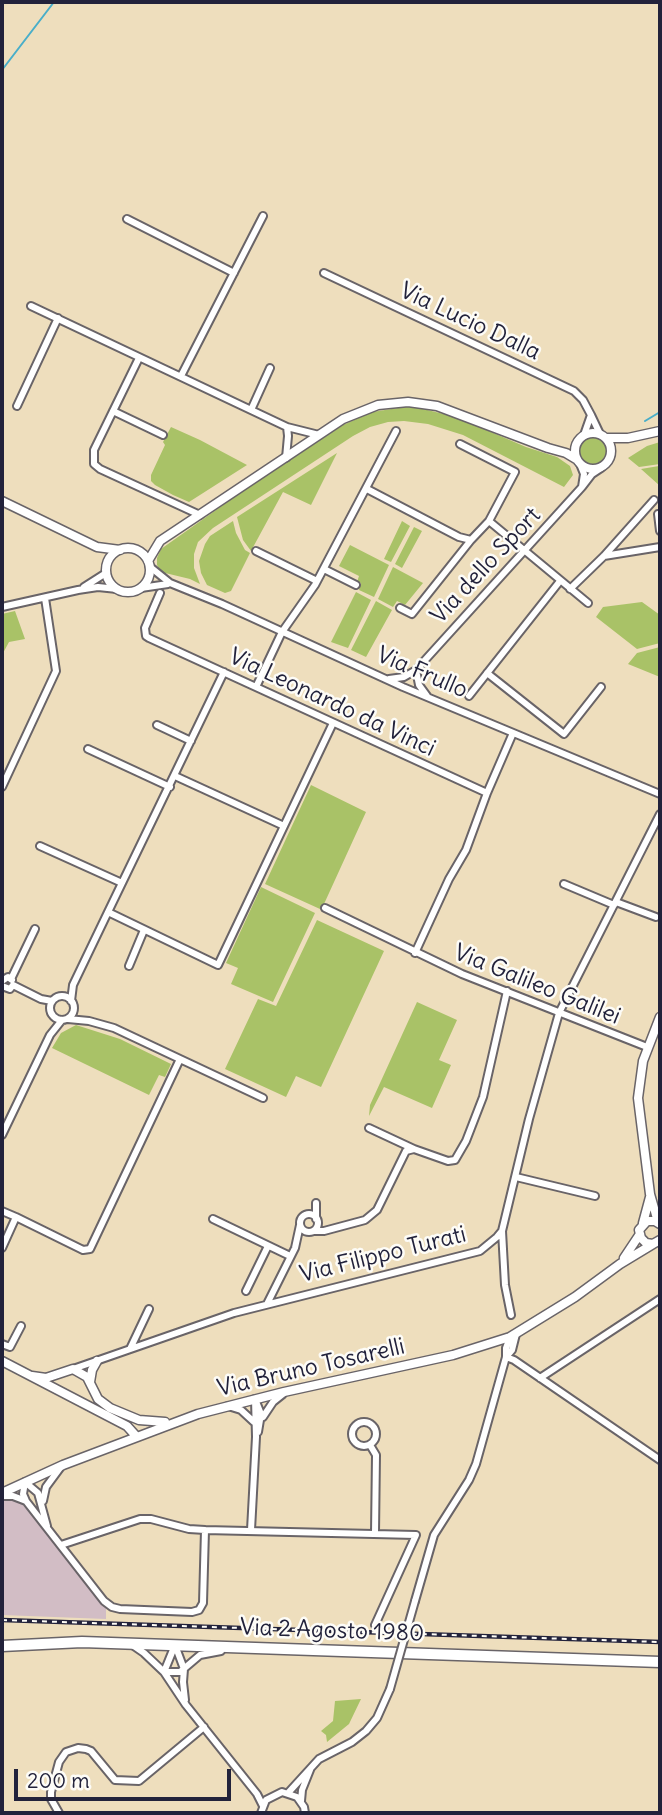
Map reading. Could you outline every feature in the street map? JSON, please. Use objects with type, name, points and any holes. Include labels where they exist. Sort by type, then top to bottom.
[{"type":"main road","name":"Via 2 Agosto 1980","points":[[2,1646],[52,1642],[129,1643],[660,1662]]},
{"type":"street","points":[[181,376],[263,216]]},
{"type":"street","points":[[127,219],[234,273]]},
{"type":"street","name":"Via Lucio Dalla","points":[[324,273],[574,391],[583,400],[603,436]]},
{"type":"street","points":[[31,306],[286,427],[292,433],[293,443],[301,447]]},
{"type":"street","points":[[17,406],[58,318]]},
{"type":"street","points":[[139,358],[94,450],[94,464],[200,515]]},
{"type":"street","points":[[251,410],[270,368]]},
{"type":"street","points":[[2,501],[97,547],[134,549],[160,541],[319,435],[360,411],[388,403],[408,402],[438,407],[566,453],[589,470],[606,465],[611,454],[628,438]]},
{"type":"street","points":[[113,411],[163,435]]},
{"type":"street","points":[[551,449],[577,442],[584,435],[591,415]]},
{"type":"street","points":[[584,435],[591,433],[628,438],[660,430]]},
{"type":"street","points":[[256,687],[282,632],[324,569],[396,431]]},
{"type":"street","points":[[292,433],[319,435]]},
{"type":"street","points":[[286,458],[292,433]]},
{"type":"street","points":[[603,436],[611,448],[611,454]]},
{"type":"street","points":[[577,442],[574,450],[584,474],[582,487]]},
{"type":"street","points":[[400,608],[412,614],[489,521],[515,472],[460,444]]},
{"type":"street","name":"Via dello Sport","points":[[406,689],[408,678],[592,474],[601,468]]},
{"type":"street","points":[[367,489],[459,537],[471,540]]},
{"type":"street","points":[[570,589],[654,500]]},
{"type":"street","points":[[658,514],[660,531]]},
{"type":"street","points":[[489,521],[588,603]]},
{"type":"street","points":[[141,587],[149,575],[148,564],[160,541]]},
{"type":"street","points":[[97,547],[110,583],[117,589]]},
{"type":"street","points":[[604,556],[660,547]]},
{"type":"street","points":[[134,549],[170,583]]},
{"type":"street","points":[[78,590],[97,581],[110,558],[120,550]]},
{"type":"street","points":[[256,551],[317,581]]},
{"type":"street","points":[[324,569],[356,585]]},
{"type":"street","points":[[470,696],[560,581]]},
{"type":"street","points":[[2,607],[99,587],[131,592],[141,587],[170,583]]},
{"type":"street","name":"Via Frullo","points":[[170,583],[406,689],[660,794]]},
{"type":"street","name":"Via Leonardo da Vinci","points":[[160,593],[145,628],[146,636],[487,793]]},
{"type":"street","points":[[2,787],[56,671],[44,598]]},
{"type":"street","points":[[50,1035],[53,1006],[73,985],[224,672]]},
{"type":"street","points":[[385,679],[415,673],[428,698]]},
{"type":"street","points":[[487,673],[564,734],[601,687]]},
{"type":"street","points":[[108,912],[218,965],[333,723]]},
{"type":"street","points":[[157,725],[191,741]]},
{"type":"street","points":[[415,953],[449,879],[467,850],[487,793],[513,733]]},
{"type":"street","points":[[88,749],[170,787]]},
{"type":"street","points":[[175,776],[284,826]]},
{"type":"street","name":"Via Filippo Turati","points":[[511,1315],[505,1285],[502,1231],[528,1119],[559,1013],[660,814]]},
{"type":"street","points":[[40,846],[122,883]]},
{"type":"street","points":[[564,884],[656,917]]},
{"type":"street","name":"Via Galileo Galilei","points":[[325,908],[415,953],[647,1047]]},
{"type":"street","points":[[2,988],[10,989],[35,929]]},
{"type":"street","points":[[129,966],[144,930]]},
{"type":"street","points":[[12,982],[53,1006],[65,1020],[89,1021],[114,1028],[263,1098]]},
{"type":"street","points":[[2,1134],[50,1035],[73,1013],[73,985]]},
{"type":"street","points":[[369,1128],[414,1149],[448,1161],[456,1160],[483,1097],[507,991]]},
{"type":"street","points":[[53,1006],[66,997],[89,1021]]},
{"type":"street","points":[[659,1223],[650,1194],[638,1098],[647,1047],[660,1017]]},
{"type":"street","points":[[2,1211],[83,1250],[90,1249],[180,1059]]},
{"type":"street","points":[[300,1225],[305,1231],[312,1232],[365,1220],[377,1210],[406,1151],[414,1149]]},
{"type":"street","points":[[516,1177],[596,1196]]},
{"type":"street","points":[[643,1223],[650,1194]]},
{"type":"street","points":[[316,1203],[317,1222],[312,1232],[295,1248],[301,1219],[316,1203]]},
{"type":"street","points":[[305,1215],[313,1216],[327,1228],[334,1228]]},
{"type":"street","points":[[2,1248],[16,1217]]},
{"type":"street","name":"Via Filippo Turati","points":[[213,1219],[290,1256]]},
{"type":"street","points":[[643,1223],[651,1220],[659,1223]]},
{"type":"street","name":"Via Bruno Tosarelli","points":[[620,1264],[640,1234],[643,1223]]},
{"type":"street","name":"Via Filippo Turati","points":[[32,1376],[47,1378],[212,1320],[480,1251],[502,1231]]},
{"type":"street","points":[[640,1234],[643,1241],[657,1242]]},
{"type":"street","name":"Via Bruno Tosarelli","points":[[2,1494],[63,1465],[136,1436],[226,1406],[443,1357],[513,1336],[657,1242]]},
{"type":"street","name":"Via Filippo Turati","points":[[246,1291],[268,1246]]},
{"type":"street","name":"Via Filippo Turati","points":[[268,1304],[295,1248]]},
{"type":"street","points":[[540,1378],[660,1299]]},
{"type":"street","points":[[130,1349],[149,1309]]},
{"type":"street","points":[[2,1344],[10,1348],[20,1326]]},
{"type":"street","points":[[288,1793],[319,1759],[352,1742],[377,1718],[390,1689],[434,1535],[472,1474],[506,1357],[512,1350],[513,1336]]},
{"type":"street","points":[[490,1344],[500,1348],[506,1357],[660,1460]]},
{"type":"street","points":[[2,1361],[127,1426],[136,1436]]},
{"type":"street","points":[[90,1382],[97,1361]]},
{"type":"street","points":[[74,1369],[85,1374],[94,1393],[104,1404],[134,1419],[153,1423],[175,1422]]},
{"type":"street","points":[[258,1423],[284,1392]]},
{"type":"street","points":[[251,1530],[258,1423],[255,1399]]},
{"type":"street","points":[[226,1406],[241,1410],[258,1423]]},
{"type":"street","points":[[134,1419],[136,1436]]},
{"type":"street","points":[[370,1445],[376,1455],[375,1533]]},
{"type":"street","points":[[43,1510],[46,1487],[63,1465]]},
{"type":"street","points":[[47,1526],[35,1489],[24,1482],[23,1494],[26,1501],[111,1607],[192,1612],[198,1610],[203,1603],[205,1530]]},
{"type":"street","points":[[2,1494],[26,1501]]},
{"type":"street","points":[[61,1545],[140,1519],[205,1530],[416,1535],[375,1625]]},
{"type":"street","points":[[129,1643],[164,1672],[186,1705],[254,1790],[262,1809]]},
{"type":"street","points":[[175,1645],[184,1670],[183,1692],[186,1705]]},
{"type":"street","points":[[164,1672],[175,1645]]},
{"type":"street","points":[[164,1672],[174,1674],[184,1670],[200,1655],[242,1648]]},
{"type":"street","points":[[59,1813],[51,1799],[51,1792],[59,1762],[66,1752],[86,1749],[91,1751],[115,1780],[139,1780],[204,1727]]},
{"type":"street","points":[[305,1813],[301,1801],[302,1790],[311,1768]]},
{"type":"street","points":[[254,1790],[271,1795],[288,1793],[301,1801]]},
{"type":"street","points":[[262,1809],[271,1795]]},
{"type":"shaded area","points":[[2,1500],[18,1500],[28,1510],[106,1607],[106,1619],[2,1615]]},
{"type":"green space","points":[[411,406],[456,417],[526,447],[557,457],[570,466],[573,475],[564,487],[463,435],[428,424],[388,422],[353,436],[213,528],[198,542],[194,554],[194,568],[200,584],[161,572],[157,558],[161,549],[240,493],[343,425],[372,412]]},
{"type":"green space","points":[[171,427],[247,465],[189,502],[173,495],[151,481],[151,475],[165,445],[163,442]]},
{"type":"green space","points":[[593,437],[603,441],[607,451],[603,461],[593,465],[583,461],[579,451],[583,441]]},
{"type":"green space","points":[[660,442],[660,464],[639,467],[628,458],[647,446]]},
{"type":"green space","points":[[337,453],[311,505],[283,492],[251,551],[243,540],[237,517]]},
{"type":"green space","points":[[659,466],[660,473],[660,486],[641,469]]},
{"type":"green space","points":[[233,521],[245,550],[250,553],[231,591],[225,593],[207,585],[199,561],[210,536]]},
{"type":"green space","points":[[402,521],[410,526],[391,562],[384,559]]},
{"type":"green space","points":[[414,527],[422,531],[402,568],[395,564]]},
{"type":"green space","points":[[350,545],[389,565],[374,597],[359,590],[359,576],[339,566]]},
{"type":"green space","points":[[393,567],[423,583],[405,605],[397,601],[393,607],[378,599]]},
{"type":"green space","points":[[356,592],[371,600],[348,648],[331,642]]},
{"type":"green space","points":[[376,601],[392,610],[366,657],[351,650]]},
{"type":"green space","points":[[642,602],[660,615],[660,643],[637,649],[596,617],[603,607]]},
{"type":"green space","points":[[15,611],[25,639],[9,642],[2,655],[2,614]]},
{"type":"green space","points":[[660,647],[660,677],[628,664],[637,653]]},
{"type":"green space","points":[[311,785],[366,812],[320,909],[265,884]]},
{"type":"green space","points":[[261,887],[315,913],[273,1002],[231,984],[238,968],[226,963]]},
{"type":"green space","points":[[317,920],[384,951],[321,1087],[296,1076],[286,1097],[225,1069],[258,999],[276,1006]]},
{"type":"green space","points":[[417,1002],[457,1020],[439,1060],[451,1065],[432,1108],[384,1087],[369,1116],[370,1105]]},
{"type":"green space","points":[[76,1025],[120,1039],[171,1064],[165,1077],[159,1075],[149,1095],[52,1048],[61,1033]]},
{"type":"green space","points":[[361,1699],[349,1724],[327,1742],[326,1735],[321,1731],[333,1721],[335,1701]]},
{"type":"waterway","points":[[2,70],[54,2]]},
{"type":"waterway","points":[[645,421],[660,412]]},
{"type":"railway","points":[[2,1620],[660,1642]]}]
